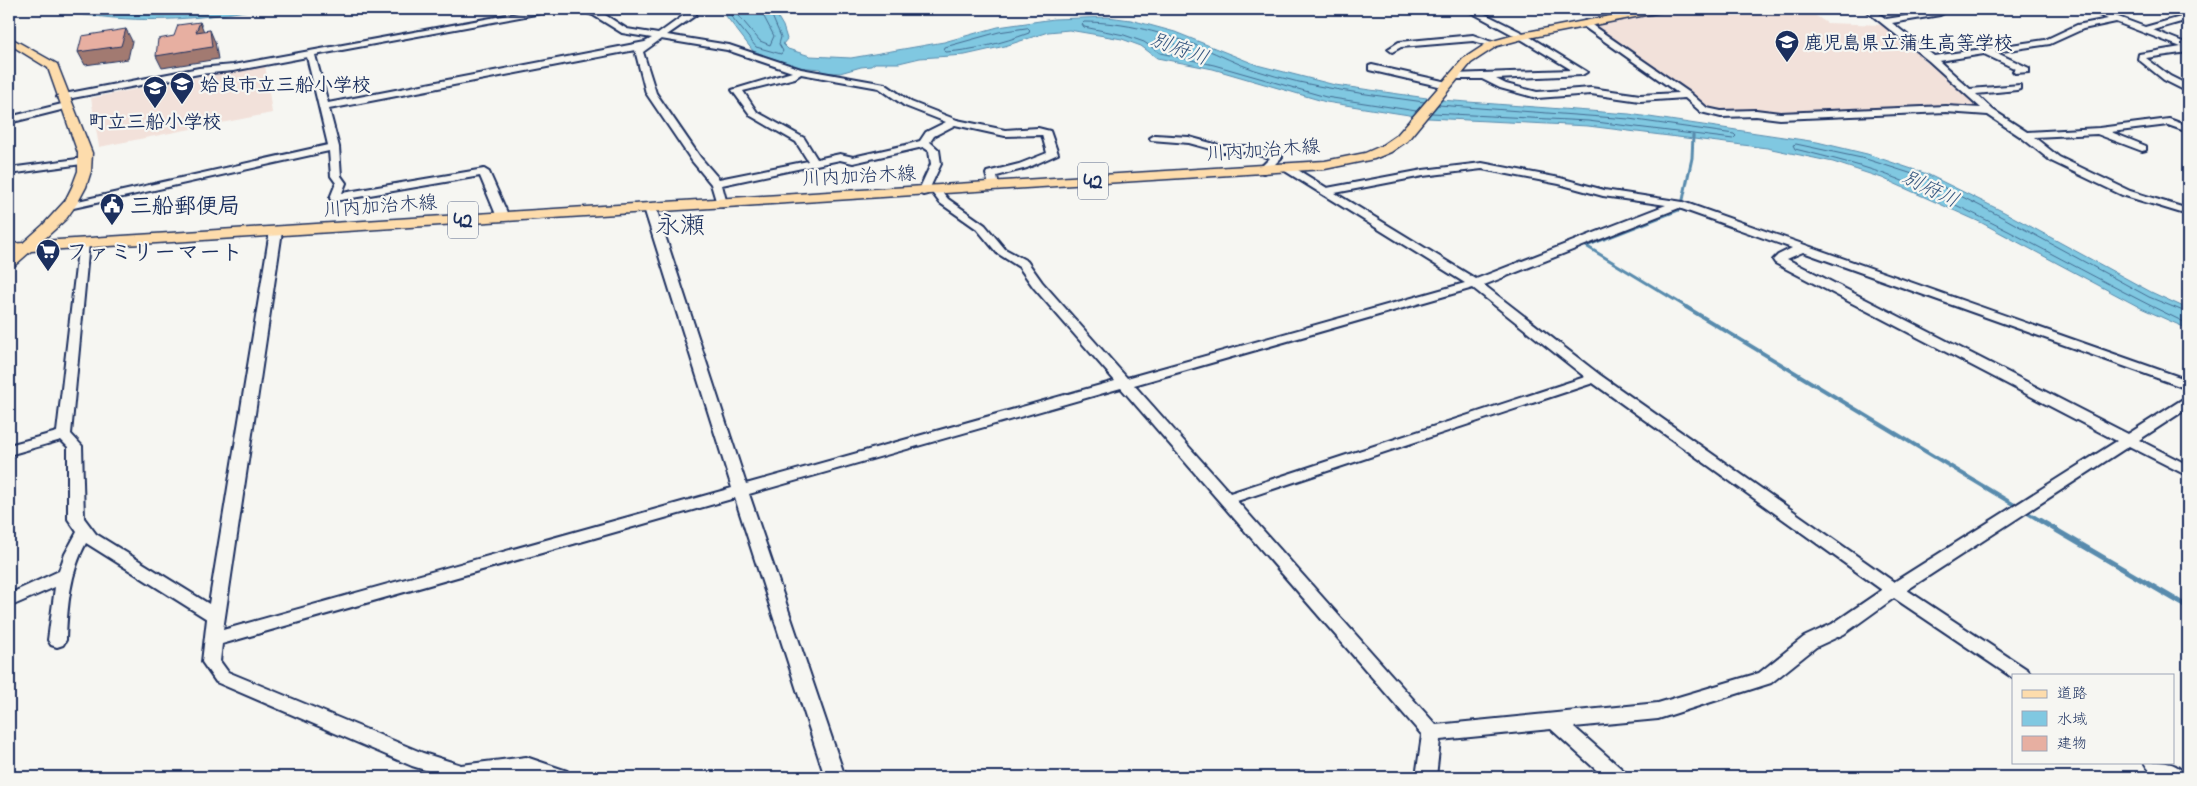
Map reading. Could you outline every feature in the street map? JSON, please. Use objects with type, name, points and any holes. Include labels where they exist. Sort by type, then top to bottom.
[{"type":"main road","name":"川内加治木線","points":[[14,254],[82,242],[1325,166],[1369,156],[1386,149],[1402,138],[1467,61],[1493,44],[1522,36],[1661,9]]},
{"type":"main road","points":[[9,40],[53,66],[64,102],[85,154],[84,176],[79,192],[59,218],[14,254]]},
{"type":"street","points":[[9,120],[64,102],[199,71],[233,68],[552,9]]},
{"type":"street","points":[[580,9],[596,13],[625,32],[729,48],[799,71],[882,86],[908,104],[954,122],[1005,133],[1038,131],[1046,133],[1053,154],[1024,166],[991,174],[994,187]]},
{"type":"street","points":[[684,9],[693,13],[638,51],[651,93],[696,159],[716,183],[722,204]]},
{"type":"street","points":[[1372,68],[1446,85],[1485,77],[1582,72],[1522,36],[1469,9]]},
{"type":"street","points":[[1608,9],[1623,16]]},
{"type":"street","points":[[1868,9],[1932,59],[1990,112],[2025,135],[2055,159],[2126,193],[2188,212]]},
{"type":"street","points":[[1884,22],[1940,13],[1930,9]]},
{"type":"street","points":[[2090,9],[2188,48]]},
{"type":"street","points":[[2145,30],[2188,17]]},
{"type":"street","points":[[1932,59],[2047,42],[2080,27],[2118,19]]},
{"type":"street","points":[[1586,24],[1687,95],[1704,110],[1721,114],[1756,113],[1780,116],[1946,109],[1990,112]]},
{"type":"street","points":[[1392,49],[1399,44],[1473,38],[1493,44]]},
{"type":"street","points":[[324,107],[645,45]]},
{"type":"street","points":[[2188,48],[2142,56],[2142,59],[2167,78],[2188,89]]},
{"type":"street","points":[[1984,50],[2026,70],[2018,71]]},
{"type":"street","points":[[310,53],[334,147],[336,176],[341,183],[335,198],[484,172],[503,217]]},
{"type":"street","points":[[799,71],[792,76],[737,90],[754,114],[800,140],[814,162]]},
{"type":"street","points":[[1485,77],[1503,86],[1537,94],[1590,90],[1640,98],[1687,95]]},
{"type":"street","points":[[1969,92],[2017,87]]},
{"type":"street","points":[[716,183],[840,157],[853,160],[909,148],[924,143],[930,134],[954,122]]},
{"type":"street","points":[[2025,135],[2099,131],[2169,122],[2188,130]]},
{"type":"street","points":[[2099,131],[2142,148]]},
{"type":"street","points":[[1155,138],[1190,140],[1222,149],[1246,149],[1277,158],[1263,170]]},
{"type":"street","points":[[924,143],[934,150],[936,164],[929,191],[980,227],[1001,251],[1023,264],[1038,285],[1432,733],[1426,777]]},
{"type":"street","points":[[69,206],[334,147]]},
{"type":"street","points":[[9,171],[85,161]]},
{"type":"street","points":[[1326,191],[1441,170],[1482,166],[1560,181],[1603,193],[1679,204],[2188,385]]},
{"type":"street","points":[[1290,169],[1475,284],[1595,378],[1894,590],[2020,674]]},
{"type":"street","points":[[212,640],[741,493],[1475,284],[1679,204]]},
{"type":"street","points":[[650,208],[834,777]]},
{"type":"street","points":[[276,231],[212,640],[211,662],[222,677],[419,760],[461,773],[526,765],[560,777]]},
{"type":"street","points":[[64,435],[82,242]]},
{"type":"street","points":[[1804,247],[1779,260],[2188,471]]},
{"type":"street","points":[[1226,499],[1595,378]]},
{"type":"street","points":[[1432,733],[1658,711],[1765,678],[1810,642],[1838,629],[1894,590],[2188,402]]},
{"type":"street","points":[[64,435],[75,446],[76,519],[90,538],[216,616]]},
{"type":"street","points":[[9,450],[64,435]]},
{"type":"street","points":[[56,640],[65,575],[78,540],[86,532]]},
{"type":"street","points":[[9,601],[65,575]]},
{"type":"street","points":[[1554,720],[1617,777]]},
{"type":"street","points":[[2156,764],[2176,777]]},
{"type":"shaded area","name":"鹿児島県立蒲生高等学校","points":[[1682,9],[1782,9],[1794,16],[1813,14],[1827,23],[1883,25],[1982,109],[1941,107],[1778,114],[1708,110],[1593,26]]},
{"type":"shaded area","name":"姶良市立三船小学校","points":[[265,64],[272,113],[99,147],[91,98]]},
{"type":"water","points":[[62,9],[256,9],[176,19],[135,19],[86,15]]},
{"type":"water","name":"別府川","points":[[729,9],[773,9],[783,26],[787,39],[783,44],[788,49],[810,56],[851,58],[944,42],[998,27],[1054,19],[1108,17],[1131,20],[1175,32],[1257,65],[1335,85],[1441,100],[1629,114],[1817,142],[1867,154],[1927,174],[2004,212],[2151,292],[2188,309],[2188,329],[2141,308],[1982,223],[1882,178],[1833,162],[1767,148],[1588,126],[1428,118],[1326,102],[1213,69],[1157,58],[1141,46],[1122,39],[1069,30],[1048,32],[1005,46],[965,55],[920,58],[899,63],[875,63],[871,66],[840,73],[818,72],[821,69],[797,67],[753,51],[726,16]]},
{"type":"building","points":[[200,22],[196,32],[210,30],[212,47],[156,56],[158,39],[174,36],[178,25]]},
{"type":"building","points":[[126,29],[121,46],[78,52],[82,36]]},
{"type":"waterway","points":[[1688,308],[1586,246],[1681,209],[1692,158],[1693,136]]},
{"type":"waterway","points":[[1686,307],[2041,521]]},
{"type":"waterway","points":[[2039,520],[2188,607]]},
{"type":"place","name":"鹿児島県立蒲生高等学校","points":[[1787,63]]},
{"type":"place","name":"姶良市立三船小学校","points":[[182,105]]},
{"type":"place","name":"町立三船小学校","points":[[155,109]]},
{"type":"place","name":"三船郵便局","points":[[112,226]]},
{"type":"place","name":"ファミリーマート","points":[[48,272]]},
{"type":"district","name":"永瀬","points":[[680,224]]}]
